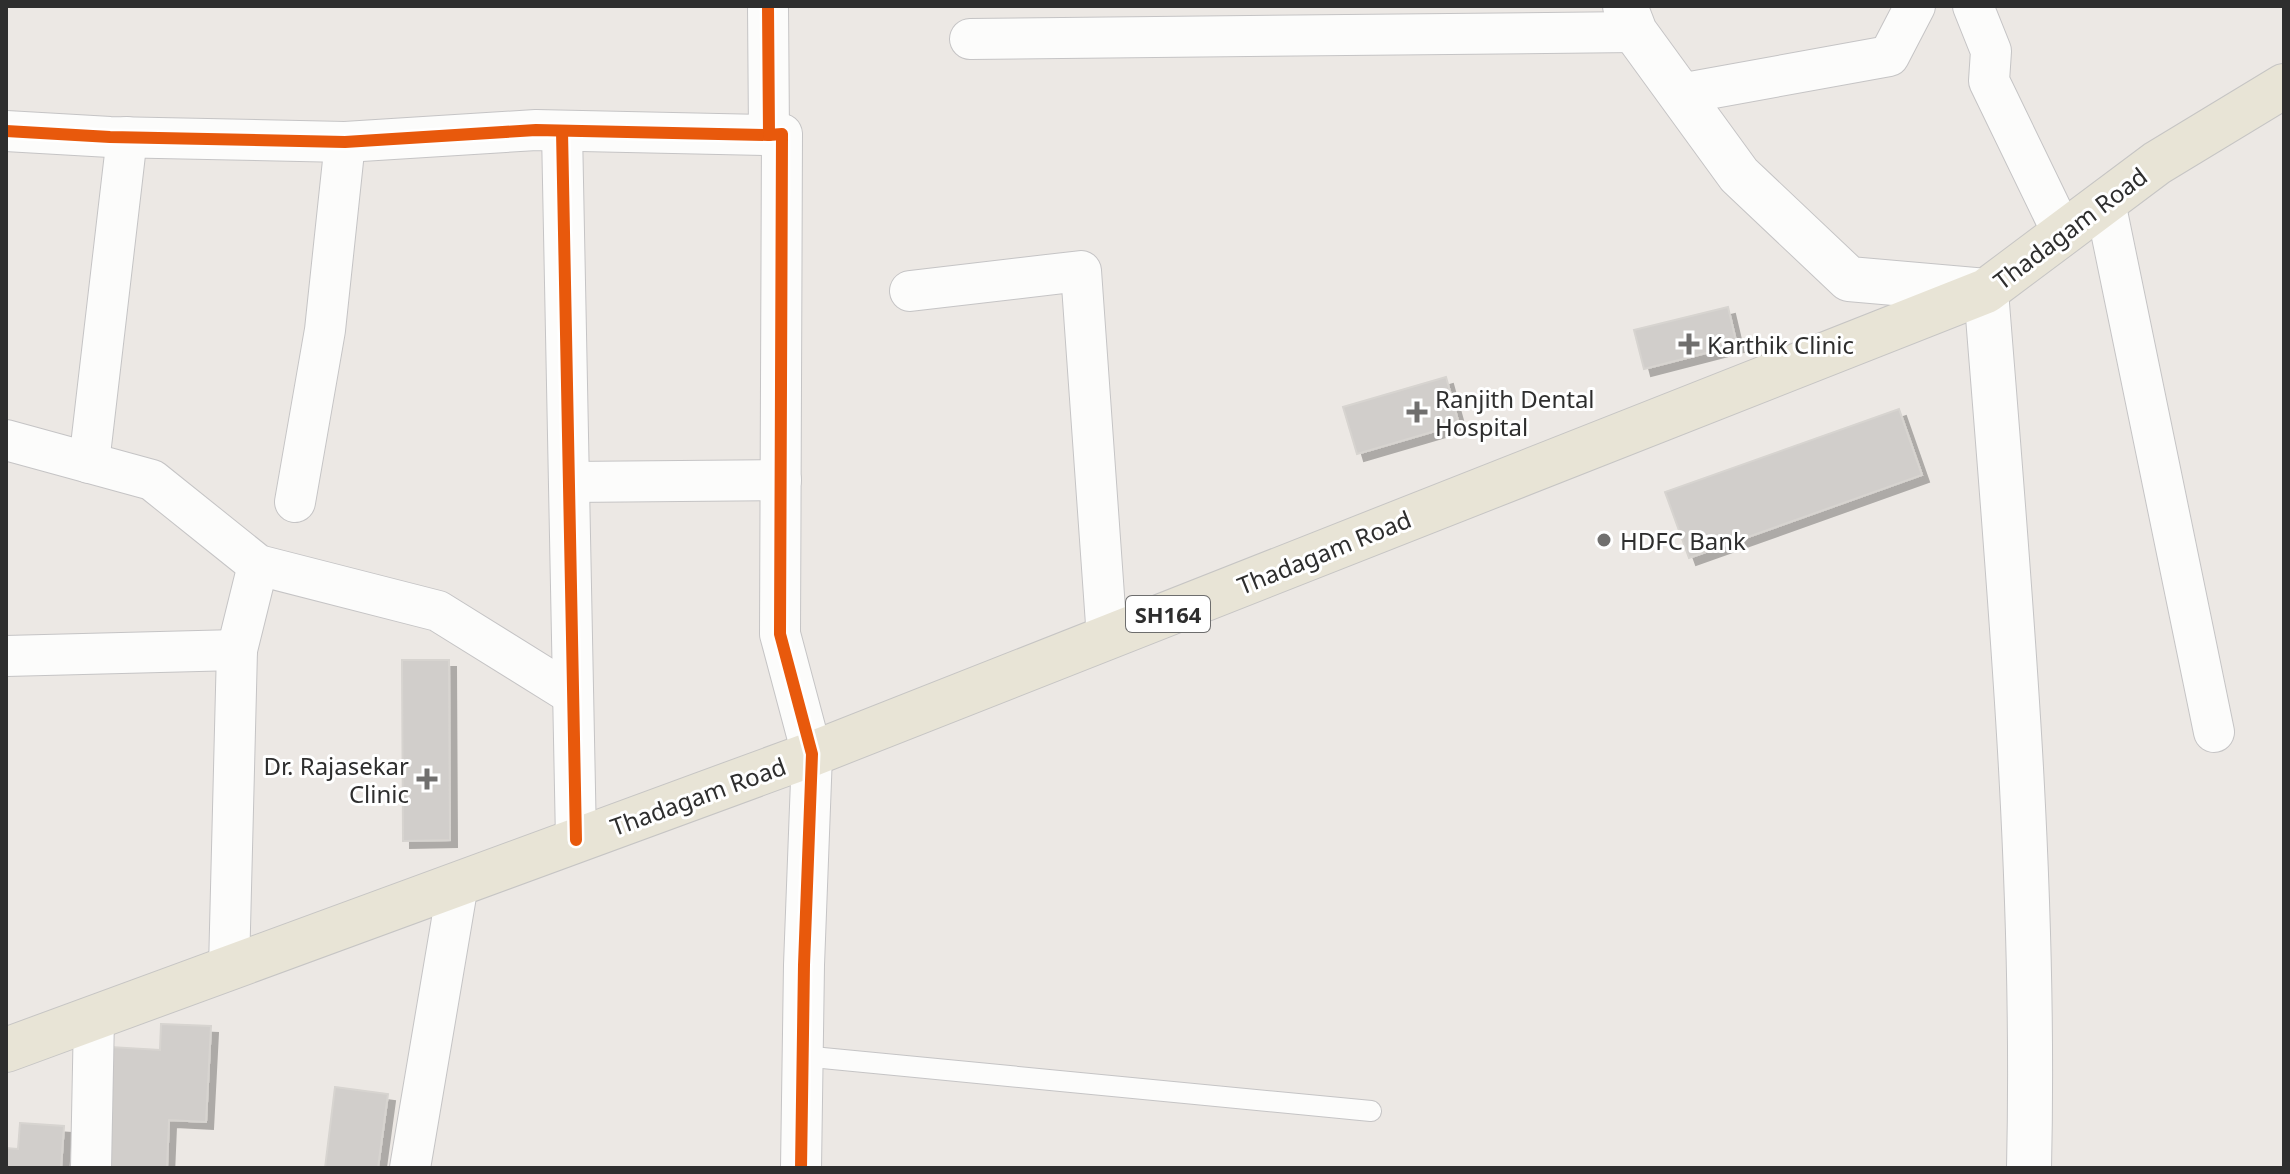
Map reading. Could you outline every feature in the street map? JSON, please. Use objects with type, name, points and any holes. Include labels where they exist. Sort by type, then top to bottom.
[{"type":"main road","points":[[1630,19],[1739,175],[1849,279],[1986,291],[2022,782],[2031,1081],[2029,1168]]},
{"type":"main road","name":"Thadagam Road","points":[[6,1050],[812,754],[1986,291],[2157,163],[2284,86]]},
{"type":"street","points":[[768,6],[769,135]]},
{"type":"street","points":[[1680,94],[1889,56],[1915,6]]},
{"type":"street","points":[[1973,6],[1991,51],[1989,81],[2063,234]]},
{"type":"street","points":[[970,39],[1630,19]]},
{"type":"street","points":[[6,131],[345,142],[536,130],[782,134],[780,634],[812,754],[801,1168]]},
{"type":"street","points":[[562,131],[576,840]]},
{"type":"street","points":[[89,463],[127,137]]},
{"type":"street","points":[[295,502],[325,330],[345,142]]},
{"type":"street","points":[[2105,202],[2214,732]]},
{"type":"street","points":[[910,291],[1081,271],[1107,638]]},
{"type":"street","points":[[6,440],[152,480],[258,565],[438,611],[573,695]]},
{"type":"street","points":[[569,482],[781,480]]},
{"type":"street","points":[[229,968],[237,650],[258,565]]},
{"type":"street","points":[[6,656],[237,650]]},
{"type":"street","points":[[410,1168],[458,884]]},
{"type":"street","points":[[91,1168],[94,1017]]},
{"type":"lane","points":[[802,1056],[1371,1111]]},
{"type":"building","points":[[1728,307],[1737,345],[1644,369],[1634,330]]},
{"type":"building","points":[[1446,377],[1459,424],[1357,454],[1343,407]]},
{"type":"building","points":[[1899,409],[1922,475],[1689,558],[1665,492]]},
{"type":"building","points":[[402,660],[449,660],[450,840],[403,841]]},
{"type":"building","points":[[161,1024],[211,1026],[206,1122],[169,1120],[167,1167],[181,1168],[106,1168],[111,1047],[160,1050]]},
{"type":"building","points":[[335,1087],[388,1094],[378,1168],[325,1168]]},
{"type":"building","points":[[20,1123],[64,1126],[61,1168],[6,1168],[6,1148],[18,1149]]},
{"type":"cycle path","points":[[6,131],[110,137],[345,142],[536,130],[769,135],[768,6]]},
{"type":"cycle path","points":[[562,131],[576,840]]},
{"type":"cycle path","points":[[769,135],[782,134],[780,634],[812,754],[801,1168]]},
{"type":"place","name":"Karthik Clinic","points":[[1689,344]]},
{"type":"place","name":"Ranjith Dental Hospital","points":[[1417,412]]},
{"type":"place","name":"HDFC Bank","points":[[1604,540]]},
{"type":"place","name":"Dr. Rajasekar Clinic","points":[[427,779]]}]
